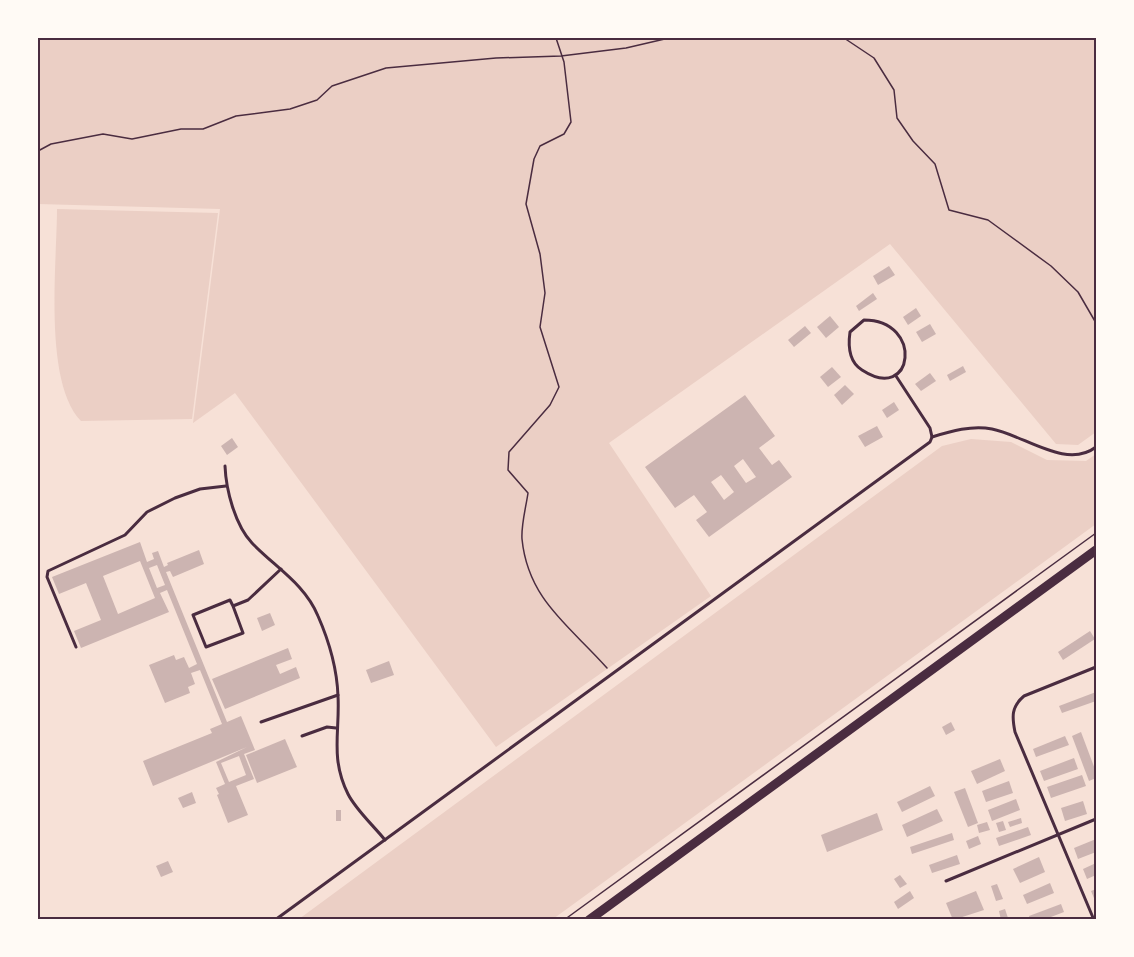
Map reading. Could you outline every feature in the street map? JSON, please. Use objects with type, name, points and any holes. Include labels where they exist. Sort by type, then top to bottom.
[{"type":"highway","points":[[589,920],[1096,550]]},
{"type":"lane","points":[[864,320],[884,322],[902,339],[906,352],[905,362],[896,376],[879,378],[858,367],[852,360],[848,341],[850,332],[856,325],[864,320]]},
{"type":"lane","points":[[896,376],[920,410],[932,437]]},
{"type":"lane","points":[[275,920],[930,442],[932,437],[953,430],[990,429],[1034,442],[1054,453],[1080,455],[1096,447]]},
{"type":"lane","points":[[225,466],[226,486],[250,540],[305,593],[318,617],[328,643],[338,695],[336,757],[349,796],[385,840]]},
{"type":"lane","points":[[76,646],[47,577],[48,571],[125,535],[147,512],[176,498],[200,489],[226,486]]},
{"type":"lane","points":[[232,606],[248,600],[281,569]]},
{"type":"lane","points":[[230,600],[232,606],[243,633],[206,647],[193,615],[230,600]]},
{"type":"lane","points":[[1094,920],[1015,732],[1013,711],[1017,702],[1024,696],[1096,667]]},
{"type":"lane","points":[[261,722],[338,695]]},
{"type":"lane","points":[[302,736],[327,727],[336,728]]},
{"type":"lane","points":[[946,881],[1096,819]]},
{"type":"path","points":[[556,38],[571,122],[564,134],[540,146],[534,159],[526,204],[540,254],[545,293],[540,327],[559,387],[550,405],[509,452],[508,470],[528,493],[522,537],[535,587],[548,608],[582,639],[613,675]]},
{"type":"path","points":[[38,151],[51,144],[103,134],[132,138],[181,129],[203,129],[236,116],[290,110],[317,100],[332,86],[386,68],[496,57],[561,56],[626,48],[669,38]]},
{"type":"path","points":[[844,38],[874,58],[894,90],[897,118],[913,141],[935,164],[949,210],[988,220],[1051,266],[1078,292],[1096,323]]},
{"type":"path","points":[[564,920],[1096,533]]},
{"type":"shaded area","points":[[38,38],[1096,38],[1096,432],[1078,445],[1056,444],[890,244],[609,443],[711,596],[496,747],[235,393],[193,423],[220,209],[38,204]]},
{"type":"shaded area","points":[[57,209],[218,213],[192,419],[81,421],[69,403],[61,379],[55,321]]},
{"type":"shaded area","points":[[971,439],[1011,442],[1047,460],[1086,461],[1096,454],[1096,524],[553,919],[299,919],[942,446]]},
{"type":"building","points":[[889,266],[895,275],[878,285],[873,276]]},
{"type":"building","points":[[873,293],[877,299],[859,311],[856,306]]},
{"type":"building","points":[[916,308],[921,316],[908,325],[903,317]]},
{"type":"building","points":[[830,316],[839,327],[826,338],[817,327]]},
{"type":"building","points":[[930,324],[936,334],[922,342],[916,332]]},
{"type":"building","points":[[805,326],[811,333],[794,347],[788,340]]},
{"type":"building","points":[[963,366],[966,372],[950,381],[947,375]]},
{"type":"building","points":[[832,367],[841,377],[828,387],[820,377]]},
{"type":"building","points":[[930,373],[936,381],[921,391],[915,384]]},
{"type":"building","points":[[845,385],[854,394],[842,405],[834,395]]},
{"type":"building","points":[[745,395],[775,436],[759,448],[772,465],[779,460],[792,477],[709,537],[696,520],[707,512],[694,495],[675,508],[645,467]],"holes":[[[743,459],[756,477],[746,483],[734,466]],[[721,475],[734,492],[724,500],[711,482]]]},
{"type":"building","points":[[894,402],[899,410],[887,418],[882,410]]},
{"type":"building","points":[[877,426],[883,437],[865,447],[858,436]]},
{"type":"building","points":[[232,438],[238,447],[227,455],[221,446]]},
{"type":"building","points":[[140,542],[147,562],[154,559],[152,553],[158,551],[164,567],[168,565],[167,563],[199,550],[204,564],[173,577],[170,571],[166,572],[227,722],[241,716],[255,750],[244,754],[254,779],[236,786],[248,815],[228,823],[216,788],[225,784],[216,762],[247,747],[153,786],[143,761],[212,733],[210,729],[222,724],[200,670],[191,673],[195,684],[188,687],[190,693],[165,703],[149,665],[174,655],[176,660],[184,657],[189,668],[197,664],[167,590],[160,593],[169,612],[81,648],[74,631],[101,620],[86,583],[59,594],[52,577]],"holes":[[[140,561],[155,598],[118,614],[103,576]],[[157,565],[165,585],[157,588],[149,568]],[[239,756],[246,775],[229,782],[221,763]]]},
{"type":"building","points":[[270,613],[275,625],[262,631],[257,618]]},
{"type":"building","points":[[1090,631],[1095,639],[1063,660],[1058,652]]},
{"type":"building","points":[[288,648],[292,659],[276,665],[280,674],[296,667],[300,678],[225,709],[212,679]]},
{"type":"building","points":[[389,661],[394,675],[371,683],[366,670]]},
{"type":"building","points":[[1096,692],[1096,701],[1062,713],[1059,706]]},
{"type":"building","points":[[951,722],[955,730],[946,735],[942,727]]},
{"type":"building","points":[[1081,732],[1096,772],[1096,778],[1089,781],[1072,736]]},
{"type":"building","points":[[1065,736],[1069,745],[1036,757],[1033,749]]},
{"type":"building","points":[[285,739],[297,767],[257,783],[246,755]]},
{"type":"building","points":[[1074,758],[1078,769],[1044,781],[1040,771]]},
{"type":"building","points":[[1000,759],[1005,771],[977,784],[971,771]]},
{"type":"building","points":[[1082,775],[1086,786],[1051,798],[1047,787]]},
{"type":"building","points":[[1009,781],[1013,793],[986,802],[982,791]]},
{"type":"building","points":[[930,786],[935,796],[902,812],[897,802]]},
{"type":"building","points":[[965,788],[978,823],[968,827],[954,792]]},
{"type":"building","points":[[192,792],[196,803],[183,808],[178,798]]},
{"type":"building","points":[[1016,799],[1020,810],[992,821],[988,810]]},
{"type":"building","points":[[1083,801],[1087,814],[1065,821],[1061,808]]},
{"type":"building","points":[[937,809],[943,821],[907,837],[902,825]]},
{"type":"building","points":[[336,810],[341,810],[341,821],[336,821]]},
{"type":"building","points":[[877,813],[883,830],[827,852],[821,835]]},
{"type":"building","points":[[1021,818],[1022,823],[1010,827],[1008,822]]},
{"type":"building","points":[[1003,821],[1006,830],[999,832],[996,823]]},
{"type":"building","points":[[987,822],[990,830],[979,833],[977,825]]},
{"type":"building","points":[[1028,827],[1031,835],[999,846],[996,838]]},
{"type":"building","points":[[952,833],[954,840],[912,854],[910,847]]},
{"type":"building","points":[[978,836],[981,844],[969,849],[966,841]]},
{"type":"building","points":[[1096,839],[1096,852],[1078,859],[1074,848]]},
{"type":"building","points":[[957,855],[960,864],[932,873],[929,865]]},
{"type":"building","points":[[1039,857],[1045,872],[1020,883],[1013,869]]},
{"type":"building","points":[[168,861],[173,872],[161,877],[156,866]]},
{"type":"building","points":[[1096,863],[1096,875],[1087,879],[1083,869]]},
{"type":"building","points":[[900,875],[907,884],[900,888],[894,879]]},
{"type":"building","points":[[1050,883],[1054,893],[1027,904],[1023,895]]},
{"type":"building","points":[[997,884],[1003,899],[996,901],[991,886]]},
{"type":"building","points":[[1096,889],[1096,903],[1091,891]]},
{"type":"building","points":[[910,891],[914,898],[898,909],[894,902]]},
{"type":"building","points":[[976,891],[984,910],[953,920],[946,903]]},
{"type":"building","points":[[1061,904],[1064,912],[1043,920],[1030,920],[1029,916]]},
{"type":"building","points":[[1005,909],[1008,918],[1001,920],[999,911]]}]
